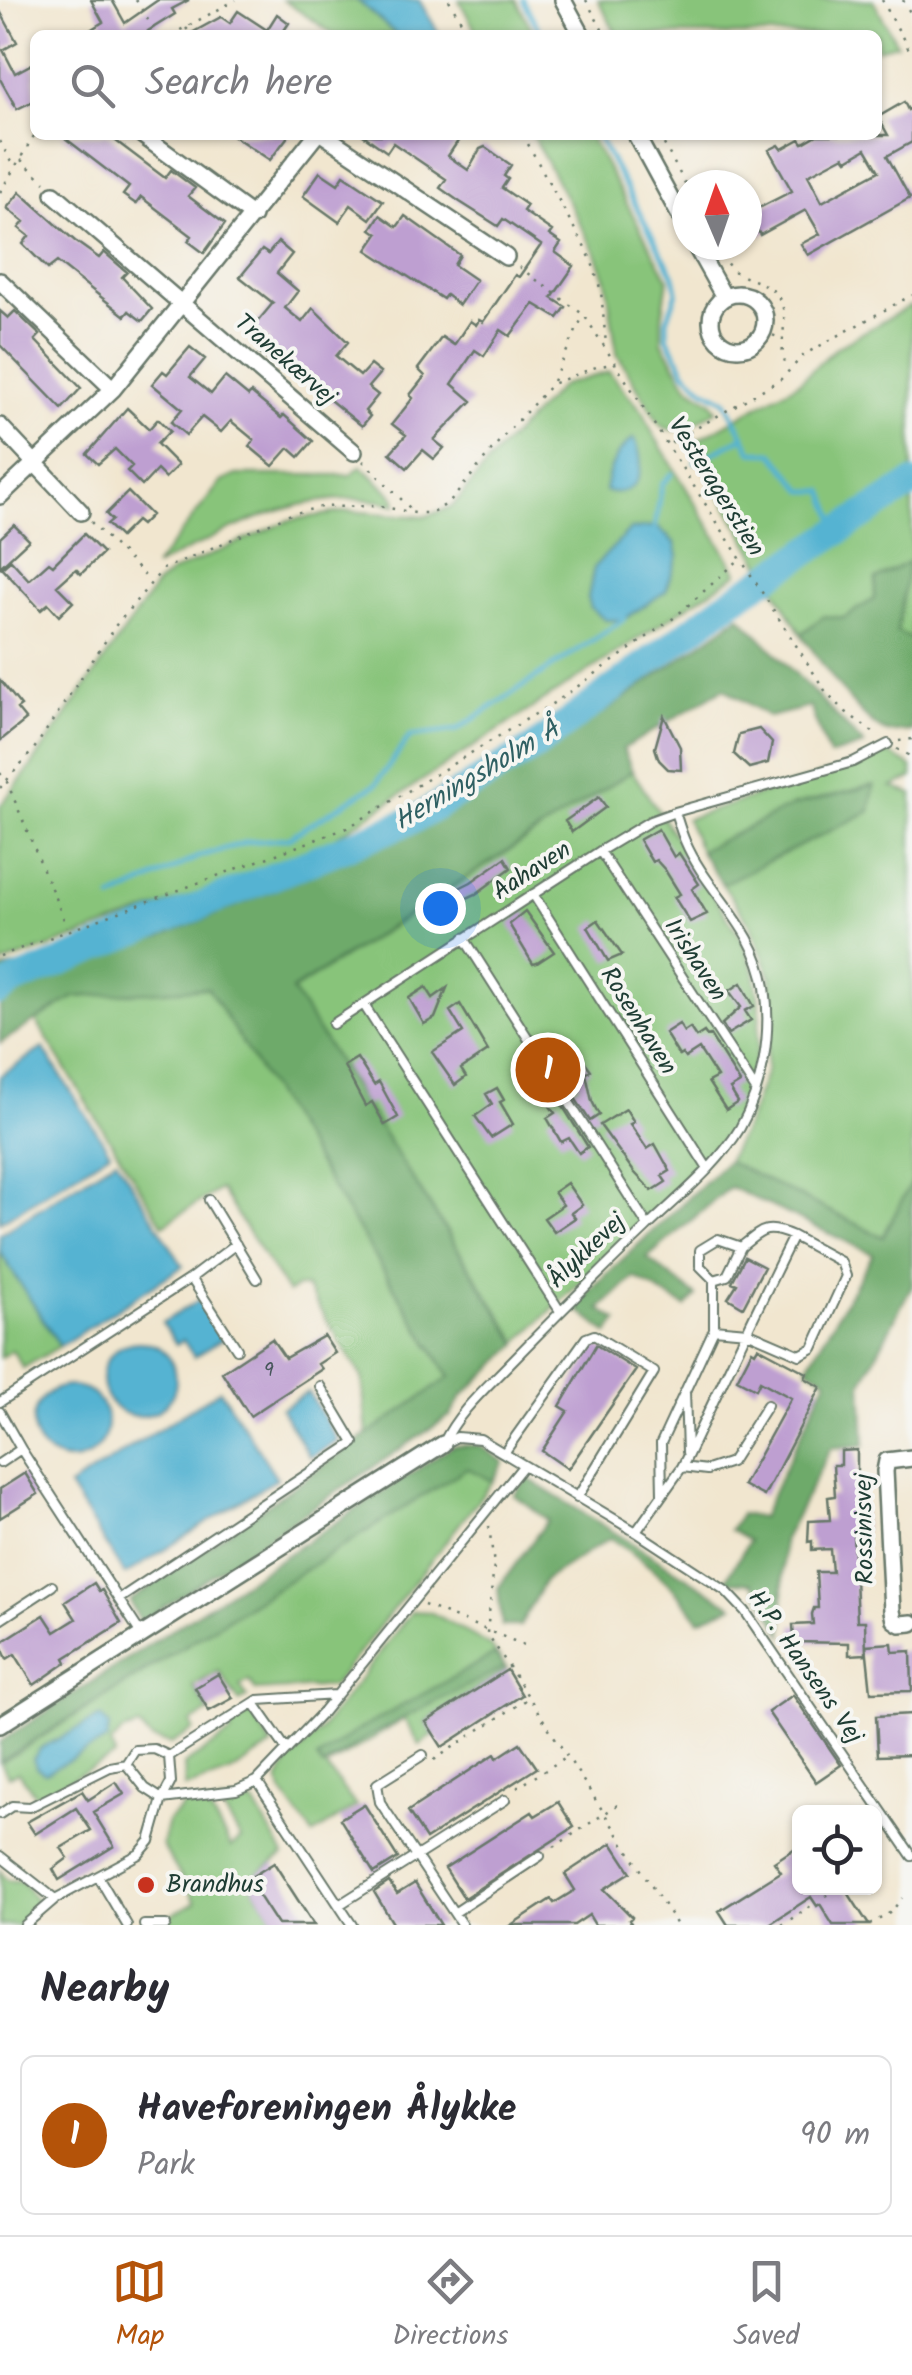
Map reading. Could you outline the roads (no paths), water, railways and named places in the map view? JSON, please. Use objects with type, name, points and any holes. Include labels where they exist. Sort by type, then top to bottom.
[{"type":"street","points":[[562,0],[579,30]]},
{"type":"street","points":[[149,140],[254,216]]},
{"type":"street","points":[[0,496],[114,389],[312,140]]},
{"type":"street","points":[[331,140],[506,258]]},
{"type":"street","points":[[639,140],[672,202]]},
{"type":"street","name":"Tranekærvej","points":[[54,194],[354,452]]},
{"type":"street","points":[[711,260],[724,297]]},
{"type":"street","points":[[0,282],[114,389]]},
{"type":"street","points":[[738,293],[753,298],[765,317],[762,332],[753,343],[740,348],[718,339],[711,317],[724,297],[738,293]]},
{"type":"street","points":[[0,426],[81,512]]},
{"type":"street","name":"Ålykkevej","points":[[3,1718],[143,1636],[443,1444]]},
{"type":"street","name":"Rossinisvej","points":[[912,1458],[887,1461],[885,1470],[894,1620],[912,1623]]},
{"type":"lane","points":[[676,812],[853,762],[888,744]]},
{"type":"lane","name":"Aahaven","points":[[332,1024],[600,851],[650,821],[676,812]]},
{"type":"lane","name":"Ålykkevej","points":[[443,1444],[456,1418],[708,1169],[740,1128],[756,1090],[765,1055],[766,1024],[759,961],[746,933],[685,843],[676,812]]},
{"type":"lane","name":"Irishaven","points":[[600,851],[756,1090]]},
{"type":"lane","name":"Rosenhaven","points":[[533,894],[708,1169]]},
{"type":"lane","points":[[464,938],[648,1226]]},
{"type":"lane","points":[[364,1005],[560,1312]]},
{"type":"lane","points":[[210,1200],[258,1280]]},
{"type":"lane","points":[[714,1280],[727,1276],[741,1248],[760,1231],[776,1229],[840,1262],[846,1276],[813,1348],[800,1354],[747,1332],[714,1329]]},
{"type":"lane","points":[[636,1532],[682,1467],[793,1236]]},
{"type":"lane","points":[[662,1496],[660,1442],[714,1329],[714,1280],[700,1266],[700,1250],[718,1238],[741,1248]]},
{"type":"lane","points":[[0,1402],[191,1278],[236,1244]]},
{"type":"lane","points":[[191,1278],[237,1349]]},
{"type":"lane","points":[[504,1454],[586,1338],[594,1335],[654,1372],[577,1498]]},
{"type":"lane","points":[[119,1600],[354,1443],[320,1386]]},
{"type":"lane","points":[[685,1387],[687,1457]]},
{"type":"lane","points":[[682,1467],[707,1470],[731,1462],[767,1405]]},
{"type":"lane","points":[[0,1412],[143,1636]]},
{"type":"lane","name":"H.P. Hansens Vej","points":[[443,1444],[468,1436],[504,1454],[636,1532],[726,1592],[745,1611],[912,1856]]},
{"type":"lane","points":[[0,1463],[22,1449]]},
{"type":"lane","points":[[126,1764],[145,1788],[162,1798],[236,1790],[257,1781],[336,1694],[523,1466]]},
{"type":"lane","points":[[0,1620],[52,1586]]},
{"type":"lane","points":[[169,1756],[254,1702],[336,1694]]},
{"type":"lane","points":[[254,1702],[286,1750]]},
{"type":"lane","points":[[0,1814],[12,1806],[30,1807],[110,1767],[126,1764],[136,1750],[154,1750],[169,1756]]},
{"type":"lane","points":[[24,1925],[56,1899],[139,1854],[150,1841],[162,1798],[172,1782],[169,1756]]},
{"type":"lane","points":[[422,1756],[376,1784],[380,1802],[462,1925]]},
{"type":"lane","points":[[257,1781],[352,1925]]},
{"type":"lane","points":[[339,1904],[505,1800]]},
{"type":"lane","points":[[0,1856],[56,1899]]},
{"type":"lane","points":[[454,1913],[540,1856]]},
{"type":"lane","points":[[98,1876],[127,1925]]},
{"type":"lane","points":[[144,1925],[166,1925]]},
{"type":"water","points":[[357,0],[419,0],[437,30],[391,30]]},
{"type":"water","points":[[634,438],[640,459],[638,478],[627,490],[605,491],[614,461]]},
{"type":"water","points":[[656,526],[675,543],[678,556],[666,591],[623,620],[605,620],[591,608],[588,598],[594,567],[630,530]]},
{"type":"water","points":[[43,1048],[110,1152],[0,1222],[0,1076]]},
{"type":"water","points":[[116,1159],[183,1266],[60,1346],[0,1252],[0,1234]]},
{"type":"water","points":[[199,1300],[224,1338],[194,1357],[183,1340],[176,1344],[162,1323]]},
{"type":"water","points":[[139,1342],[165,1353],[176,1379],[165,1405],[139,1416],[113,1405],[102,1379],[113,1353]]},
{"type":"water","points":[[70,1386],[96,1397],[107,1423],[96,1449],[70,1460],[44,1449],[33,1423],[44,1397]]},
{"type":"water","points":[[220,1390],[277,1478],[125,1575],[69,1487]]},
{"type":"water","points":[[308,1392],[338,1441],[310,1457],[281,1409]]},
{"type":"water","points":[[101,1717],[109,1726],[107,1740],[45,1773],[37,1768],[33,1759],[41,1748]]},
{"type":"waterway","points":[[523,0],[539,30]]},
{"type":"waterway","points":[[600,140],[674,276],[677,292],[667,320],[667,337],[685,371],[704,389],[725,400],[752,452],[773,453],[804,491],[824,491],[839,530]]},
{"type":"waterway","points":[[695,462],[744,437]]},
{"type":"waterway","points":[[655,529],[662,484],[672,474]]},
{"type":"waterway","name":"Herningsholm Å","points":[[0,991],[16,981],[417,818],[535,747],[729,602],[912,484]]},
{"type":"waterway","points":[[112,899],[200,856],[248,842],[288,838],[376,784],[410,736],[457,730],[625,615]]},
{"type":"place","name":"Haveforeningen Ålykke","points":[[548,1070]]},
{"type":"place","name":"Brandhus","points":[[146,1885]]}]
